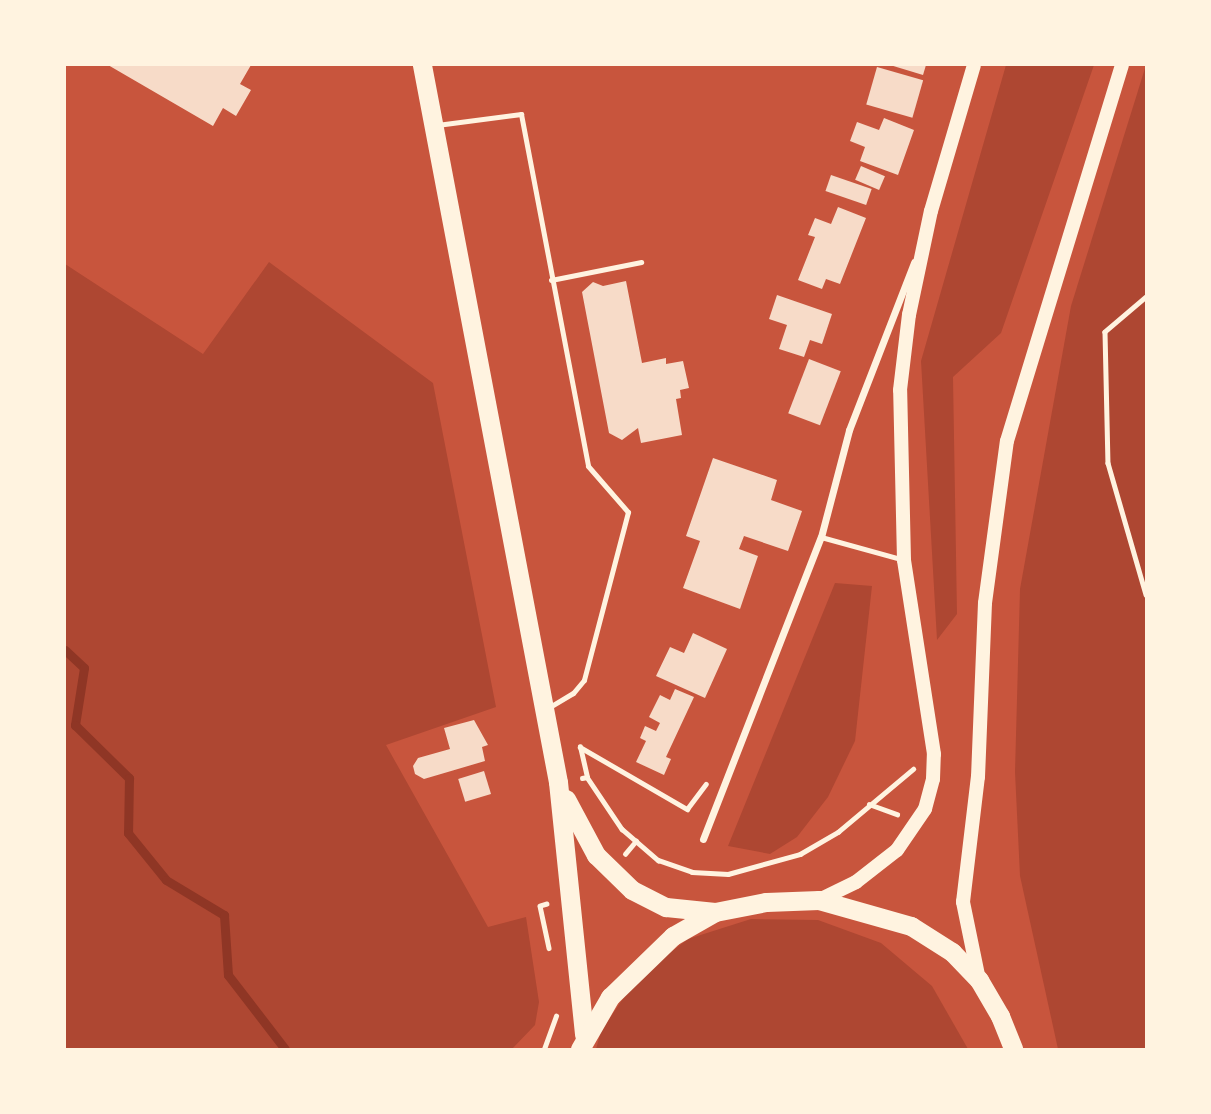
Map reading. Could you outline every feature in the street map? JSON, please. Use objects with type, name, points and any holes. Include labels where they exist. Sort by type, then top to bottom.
[{"type":"highway","points":[[422,65],[558,782],[582,1042]]},
{"type":"highway","points":[[558,782],[596,855],[632,890],[666,907],[715,912],[766,902],[819,900],[911,926],[952,952],[979,980],[1013,1049]]},
{"type":"highway","points":[[582,1042],[641,962],[673,936],[715,912]]},
{"type":"main road","points":[[819,900],[856,882],[910,836],[925,809],[934,754],[904,560],[900,390],[928,228],[974,65]]},
{"type":"main road","points":[[979,980],[963,902],[978,777],[985,603],[1007,441],[1122,65]]},
{"type":"street","points":[[703,839],[725,789],[821,537],[849,430],[928,228]]},
{"type":"lane","points":[[433,126],[521,114],[588,466],[628,512],[584,680],[573,693],[544,711]]},
{"type":"lane","points":[[551,280],[641,262]]},
{"type":"lane","points":[[821,537],[904,560]]},
{"type":"path","points":[[1146,297],[1105,332],[1108,463],[1146,595]]},
{"type":"path","points":[[725,789],[703,783],[687,808],[580,747],[587,777],[622,829],[658,860],[692,872],[728,874],[800,854],[838,832],[868,803],[934,754]]},
{"type":"path","points":[[558,782],[587,777]]},
{"type":"shaded area","points":[[1006,65],[1094,65],[1001,333],[953,377],[957,614],[937,640],[921,361]]},
{"type":"shaded area","points":[[1146,65],[1146,1049],[1058,1049],[1020,876],[1015,772],[1020,589],[1071,306]]},
{"type":"shaded area","points":[[269,262],[433,383],[496,707],[386,745],[488,927],[526,917],[539,1002],[535,1025],[512,1049],[65,1049],[65,264],[203,354]]},
{"type":"shaded area","points":[[835,583],[872,586],[855,741],[828,797],[797,837],[770,854],[728,846]]},
{"type":"shaded area","points":[[751,919],[818,920],[881,943],[932,986],[968,1049],[596,1049],[601,1031],[637,978],[688,939]]},
{"type":"building","points":[[108,65],[251,65],[240,84],[251,90],[236,116],[223,108],[213,126]]},
{"type":"building","points":[[890,65],[926,65],[923,75]]},
{"type":"building","points":[[877,67],[923,80],[912,118],[866,104]]},
{"type":"building","points":[[884,118],[914,130],[898,175],[860,161],[865,147],[850,141],[857,122],[879,130]]},
{"type":"building","points":[[861,166],[885,176],[879,190],[855,180]]},
{"type":"building","points":[[831,175],[872,189],[866,205],[825,191]]},
{"type":"building","points":[[838,207],[866,218],[840,284],[826,279],[822,289],[798,280],[815,237],[808,235],[815,218],[831,224]]},
{"type":"building","points":[[626,281],[642,363],[666,358],[666,364],[683,361],[689,388],[680,390],[681,398],[676,399],[682,435],[641,443],[638,428],[622,440],[609,433],[582,292],[593,282],[603,286]]},
{"type":"building","points":[[777,295],[832,314],[822,344],[810,340],[804,357],[779,349],[787,325],[769,319]]},
{"type":"building","points":[[809,359],[841,371],[820,425],[788,413]]},
{"type":"building","points":[[713,458],[777,480],[771,500],[802,511],[788,551],[744,536],[739,549],[758,556],[740,609],[683,588],[700,541],[686,536]]},
{"type":"building","points":[[693,633],[727,649],[705,698],[656,676],[670,647],[684,653]]},
{"type":"building","points":[[675,689],[694,697],[666,757],[671,759],[664,775],[636,762],[646,741],[640,738],[645,726],[656,731],[660,723],[649,717],[660,695],[670,700]]},
{"type":"building","points":[[474,720],[488,745],[482,747],[485,761],[424,779],[415,774],[413,766],[418,758],[450,749],[444,728]]},
{"type":"building","points":[[484,771],[491,794],[465,802],[458,779]]},
{"type":"waterway","points":[[65,650],[84,668],[75,725],[129,778],[128,833],[166,880],[224,915],[228,975],[285,1049]]}]
